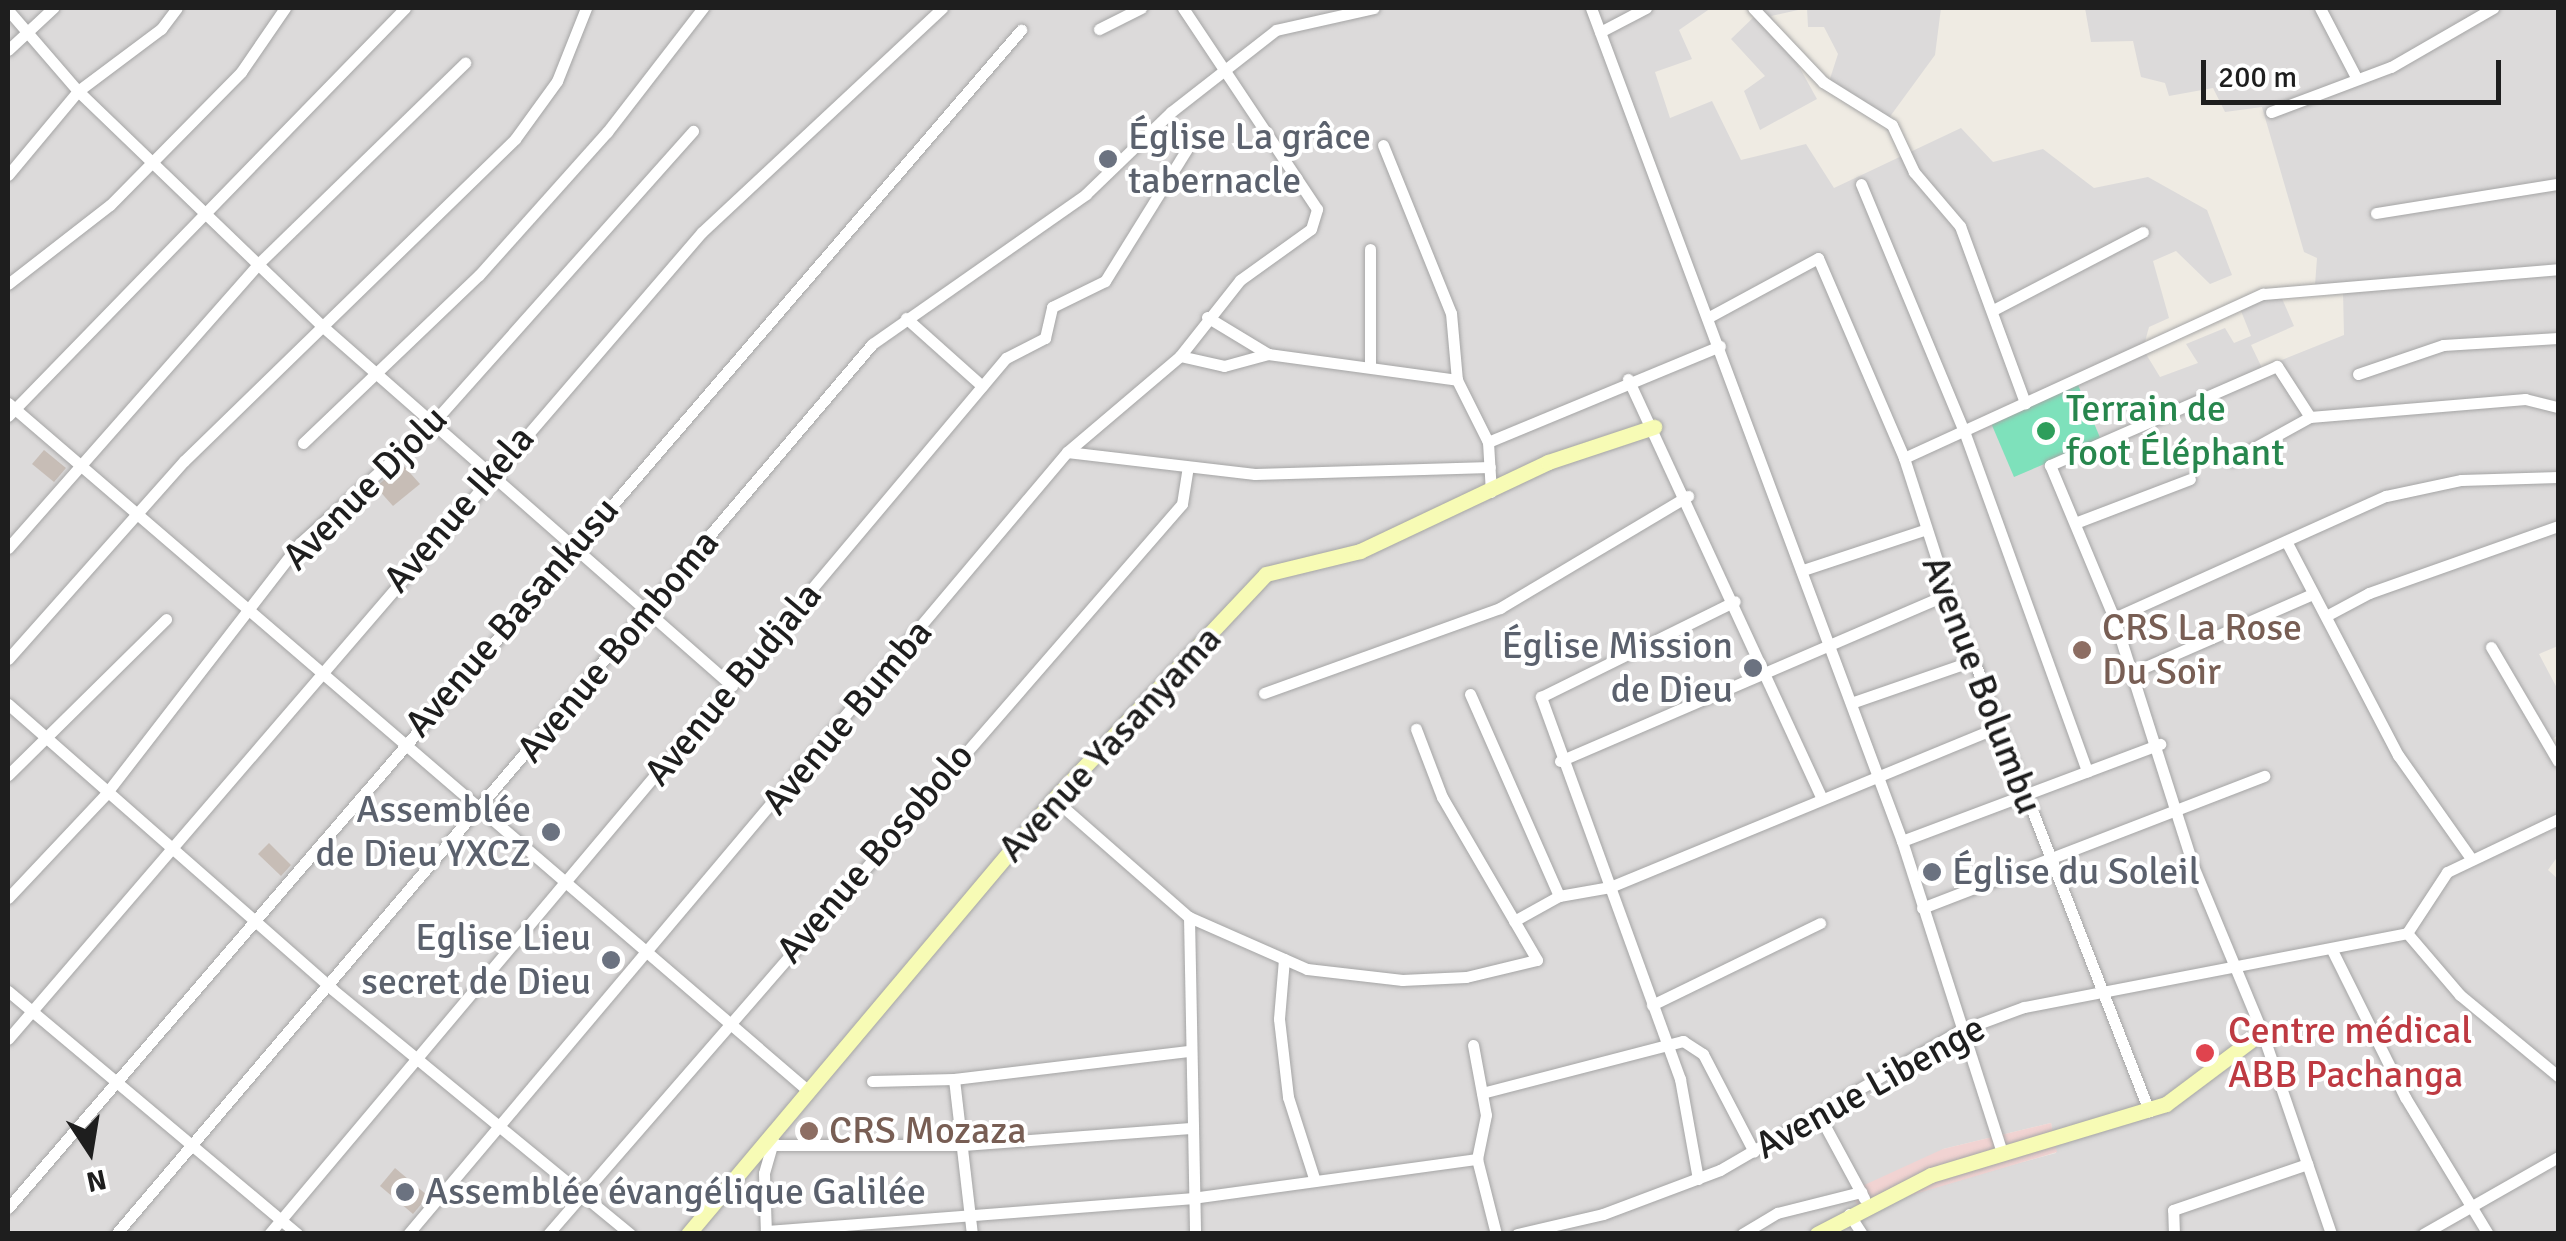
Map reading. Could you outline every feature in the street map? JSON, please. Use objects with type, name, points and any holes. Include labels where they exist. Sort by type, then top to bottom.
[{"type":"street","points":[[8,50],[54,8]]},
{"type":"street","points":[[8,175],[78,91],[160,30],[177,8]]},
{"type":"street","points":[[8,284],[110,205],[241,72],[285,8]]},
{"type":"street","points":[[405,8],[10,409],[647,953],[730,1019],[806,1090]]},
{"type":"street","points":[[8,659],[321,325],[515,139],[557,81],[586,8]]},
{"type":"street","points":[[303,443],[376,376],[594,147],[703,8]]},
{"type":"street","name":"Avenue Ikela","points":[[8,1038],[486,475],[702,232],[942,8]]},
{"type":"street","points":[[1099,29],[1141,8]]},
{"type":"street","points":[[1183,8],[1224,70]]},
{"type":"street","name":"Avenue Bomboma","points":[[116,1234],[332,989],[848,372],[906,318],[1086,194],[1171,112],[1276,30],[1374,8]]},
{"type":"street","points":[[1591,8],[1902,841],[1959,1031],[1986,1088],[2002,1150]]},
{"type":"street","points":[[1600,32],[1646,8]]},
{"type":"street","points":[[1753,8],[1823,82],[1892,125],[1914,172],[1960,226],[2024,404]]},
{"type":"street","points":[[2323,8],[2357,79]]},
{"type":"street","points":[[2271,112],[2357,79],[2493,8]]},
{"type":"street","points":[[8,10],[28,28],[78,91],[206,209],[321,325],[486,475],[732,686]]},
{"type":"street","name":"Avenue Basankusu","points":[[8,1208],[111,1082],[1021,30]]},
{"type":"street","points":[[8,548],[258,264],[465,63]]},
{"type":"street","name":"Avenue Bumba","points":[[408,1234],[1067,452],[1180,356],[1240,280],[1312,228],[1317,210],[1224,70]]},
{"type":"street","name":"Avenue Djolu","points":[[8,898],[105,795],[314,529],[431,425],[693,131]]},
{"type":"street","points":[[1383,145],[1452,313],[1457,380],[1488,442],[1491,492]]},
{"type":"street","name":"Avenue Budjala","points":[[269,1234],[1006,358],[1045,338],[1052,307],[1105,281],[1188,147]]},
{"type":"street","points":[[1861,184],[1964,430],[2086,770]]},
{"type":"street","points":[[2376,213],[2558,184]]},
{"type":"street","points":[[1993,310],[2143,232]]},
{"type":"street","points":[[1370,249],[1370,367]]},
{"type":"street","name":"Avenue Bolumbu","points":[[1709,317],[1818,258],[1904,458],[1924,530],[1976,660],[2023,794],[2149,1111]]},
{"type":"street","points":[[1904,458],[2262,294],[2558,269]]},
{"type":"street","points":[[1207,317],[1268,354]]},
{"type":"street","points":[[906,318],[982,386]]},
{"type":"street","points":[[2358,374],[2443,344],[2558,338]]},
{"type":"street","points":[[1488,442],[1628,379],[1720,346]]},
{"type":"street","points":[[1180,356],[1224,366],[1268,354],[1457,380]]},
{"type":"street","points":[[2310,417],[2277,366],[2050,465],[2057,474],[2134,672],[2182,812],[2193,866],[2262,1032],[2331,1234]]},
{"type":"street","points":[[1628,379],[1688,496],[1763,675],[1821,797]]},
{"type":"street","points":[[2232,460],[2310,417],[2525,399],[2558,407]]},
{"type":"street","name":"Avenue Yasanyama","points":[[688,1234],[772,1139],[806,1090],[1054,799],[1266,574],[1360,551],[1548,462],[1654,427]]},
{"type":"street","points":[[1067,452],[1255,474],[1490,467]]},
{"type":"street","name":"Avenue Bosobolo","points":[[548,1234],[730,1019],[1182,504],[1188,468]]},
{"type":"street","points":[[2114,618],[2286,541],[2435,484],[2558,477]]},
{"type":"street","points":[[2075,523],[2190,480]]},
{"type":"street","points":[[1264,693],[1500,608],[1688,496]]},
{"type":"street","points":[[2326,616],[2369,593],[2558,526]]},
{"type":"street","points":[[1803,570],[1924,530]]},
{"type":"street","points":[[2286,541],[2310,594],[2326,616],[2398,755],[2470,857]]},
{"type":"street","points":[[1560,761],[1948,594]]},
{"type":"street","points":[[2134,672],[2310,594]]},
{"type":"street","points":[[1698,1179],[1666,1045],[1610,886],[1560,761],[1541,697],[1735,601]]},
{"type":"street","points":[[8,775],[166,619]]},
{"type":"street","points":[[2491,647],[2558,761]]},
{"type":"street","points":[[1851,703],[1976,660]]},
{"type":"street","points":[[1470,694],[1560,896]]},
{"type":"street","points":[[8,704],[105,795],[332,989],[630,1234]]},
{"type":"street","points":[[1514,921],[1560,896],[1610,886],[1876,772],[1999,727]]},
{"type":"street","points":[[1054,799],[1190,917],[1284,959],[1402,980],[1532,962],[1514,921],[1442,797],[1416,729]]},
{"type":"street","points":[[1902,841],[2160,744]]},
{"type":"street","points":[[1922,908],[2182,812],[2264,776]]},
{"type":"street","points":[[2558,819],[2470,857],[2446,872],[2407,933],[2460,995],[2558,1076]]},
{"type":"street","points":[[1190,917],[1190,1128],[1195,1234]]},
{"type":"street","points":[[1652,1004],[1820,923]]},
{"type":"street","name":"Avenue Libenge","points":[[1517,1234],[1698,1179],[1754,1152],[1959,1031],[2101,991],[2333,952],[2407,933]]},
{"type":"street","points":[[2333,952],[2488,1234]]},
{"type":"street","points":[[1284,959],[1279,1019],[1288,1097],[1315,1182]]},
{"type":"street","points":[[8,991],[190,1149],[298,1234]]},
{"type":"street","points":[[1742,1234],[1777,1213],[1864,1197],[2002,1150],[2149,1111],[2262,1032]]},
{"type":"street","points":[[1482,1093],[1683,1041],[1703,1054],[1754,1152]]},
{"type":"street","points":[[1473,1045],[1482,1093],[1478,1159],[1496,1234]]},
{"type":"street","points":[[872,1080],[954,1079],[1190,1051]]},
{"type":"street","points":[[954,1079],[972,1234]]},
{"type":"street","points":[[1818,1114],[1864,1197]]},
{"type":"street","points":[[1190,1128],[962,1145],[772,1139],[764,1173],[766,1232],[1192,1198],[1478,1159]]},
{"type":"street","points":[[2423,1234],[2558,1157]]},
{"type":"street","points":[[2174,1234],[2173,1210],[2307,1164]]},
{"type":"street","points":[[1817,1234],[1849,1214],[1864,1197]]},
{"type":"street","points":[[1849,1214],[1862,1234]]},
{"type":"shaded area","points":[[8,8],[1711,8],[1679,30],[1692,59],[1655,72],[1670,118],[1712,101],[1741,160],[1806,144],[1834,188],[1961,128],[1993,162],[2043,149],[2094,188],[2148,177],[2207,210],[2232,275],[2210,284],[2176,251],[2153,261],[2169,318],[2149,327],[2143,349],[2160,377],[2198,363],[2186,344],[2225,328],[2234,343],[2251,336],[2237,301],[2277,287],[2294,326],[2251,345],[2262,368],[2344,335],[2343,292],[2315,285],[2317,258],[2304,252],[2262,107],[2225,112],[2213,88],[2169,96],[2165,83],[2141,77],[2133,41],[2091,42],[2085,8],[2558,8],[2558,646],[2539,654],[2558,690],[2558,735],[2551,740],[2558,753],[2558,856],[2548,870],[2558,879],[2558,1233],[8,1233]],"holes":[[[2051,1123],[2056,1153],[1903,1194],[1943,1149]]]},
{"type":"shaded area","points":[[1749,8],[1807,8],[1771,16],[1817,99],[1760,130],[1744,91],[1765,76],[1731,39],[1757,14]]},
{"type":"shaded area","points":[[1807,8],[1941,8],[1935,55],[1886,122],[1826,91],[1838,54],[1824,27],[1808,27]]},
{"type":"shaded area","points":[[2051,1123],[2057,1152],[1861,1210],[1849,1192],[1943,1149]]},
{"type":"green space","name":"Terrain de foot Éléphant","points":[[2078,385],[2101,440],[2014,477],[1991,423]]},
{"type":"building","points":[[44,450],[66,468],[54,482],[32,464]]},
{"type":"building","points":[[402,464],[420,484],[393,506],[376,487]]},
{"type":"building","points":[[269,843],[291,865],[281,876],[258,854]]},
{"type":"building","name":"Assemblée évangélique Galilée","points":[[395,1168],[428,1196],[413,1214],[380,1186]]},
{"type":"place","name":"Église La grâce tabernacle","points":[[1108,159]]},
{"type":"place","name":"Terrain de foot Éléphant","points":[[2046,431]]},
{"type":"place","name":"CRS La Rose Du Soir","points":[[2082,650]]},
{"type":"place","name":"Église Mission de Dieu","points":[[1753,668]]},
{"type":"place","name":"Assemblée de Dieu YXCZ","points":[[551,832]]},
{"type":"place","name":"Église du Soleil","points":[[1932,872]]},
{"type":"place","name":"Eglise Lieu secret de Dieu","points":[[611,960]]},
{"type":"place","name":"Centre médical ABB Pachanga","points":[[2205,1053]]},
{"type":"place","name":"CRS Mozaza","points":[[809,1131]]},
{"type":"place","name":"Assemblée évangélique Galilée","points":[[405,1192]]}]
